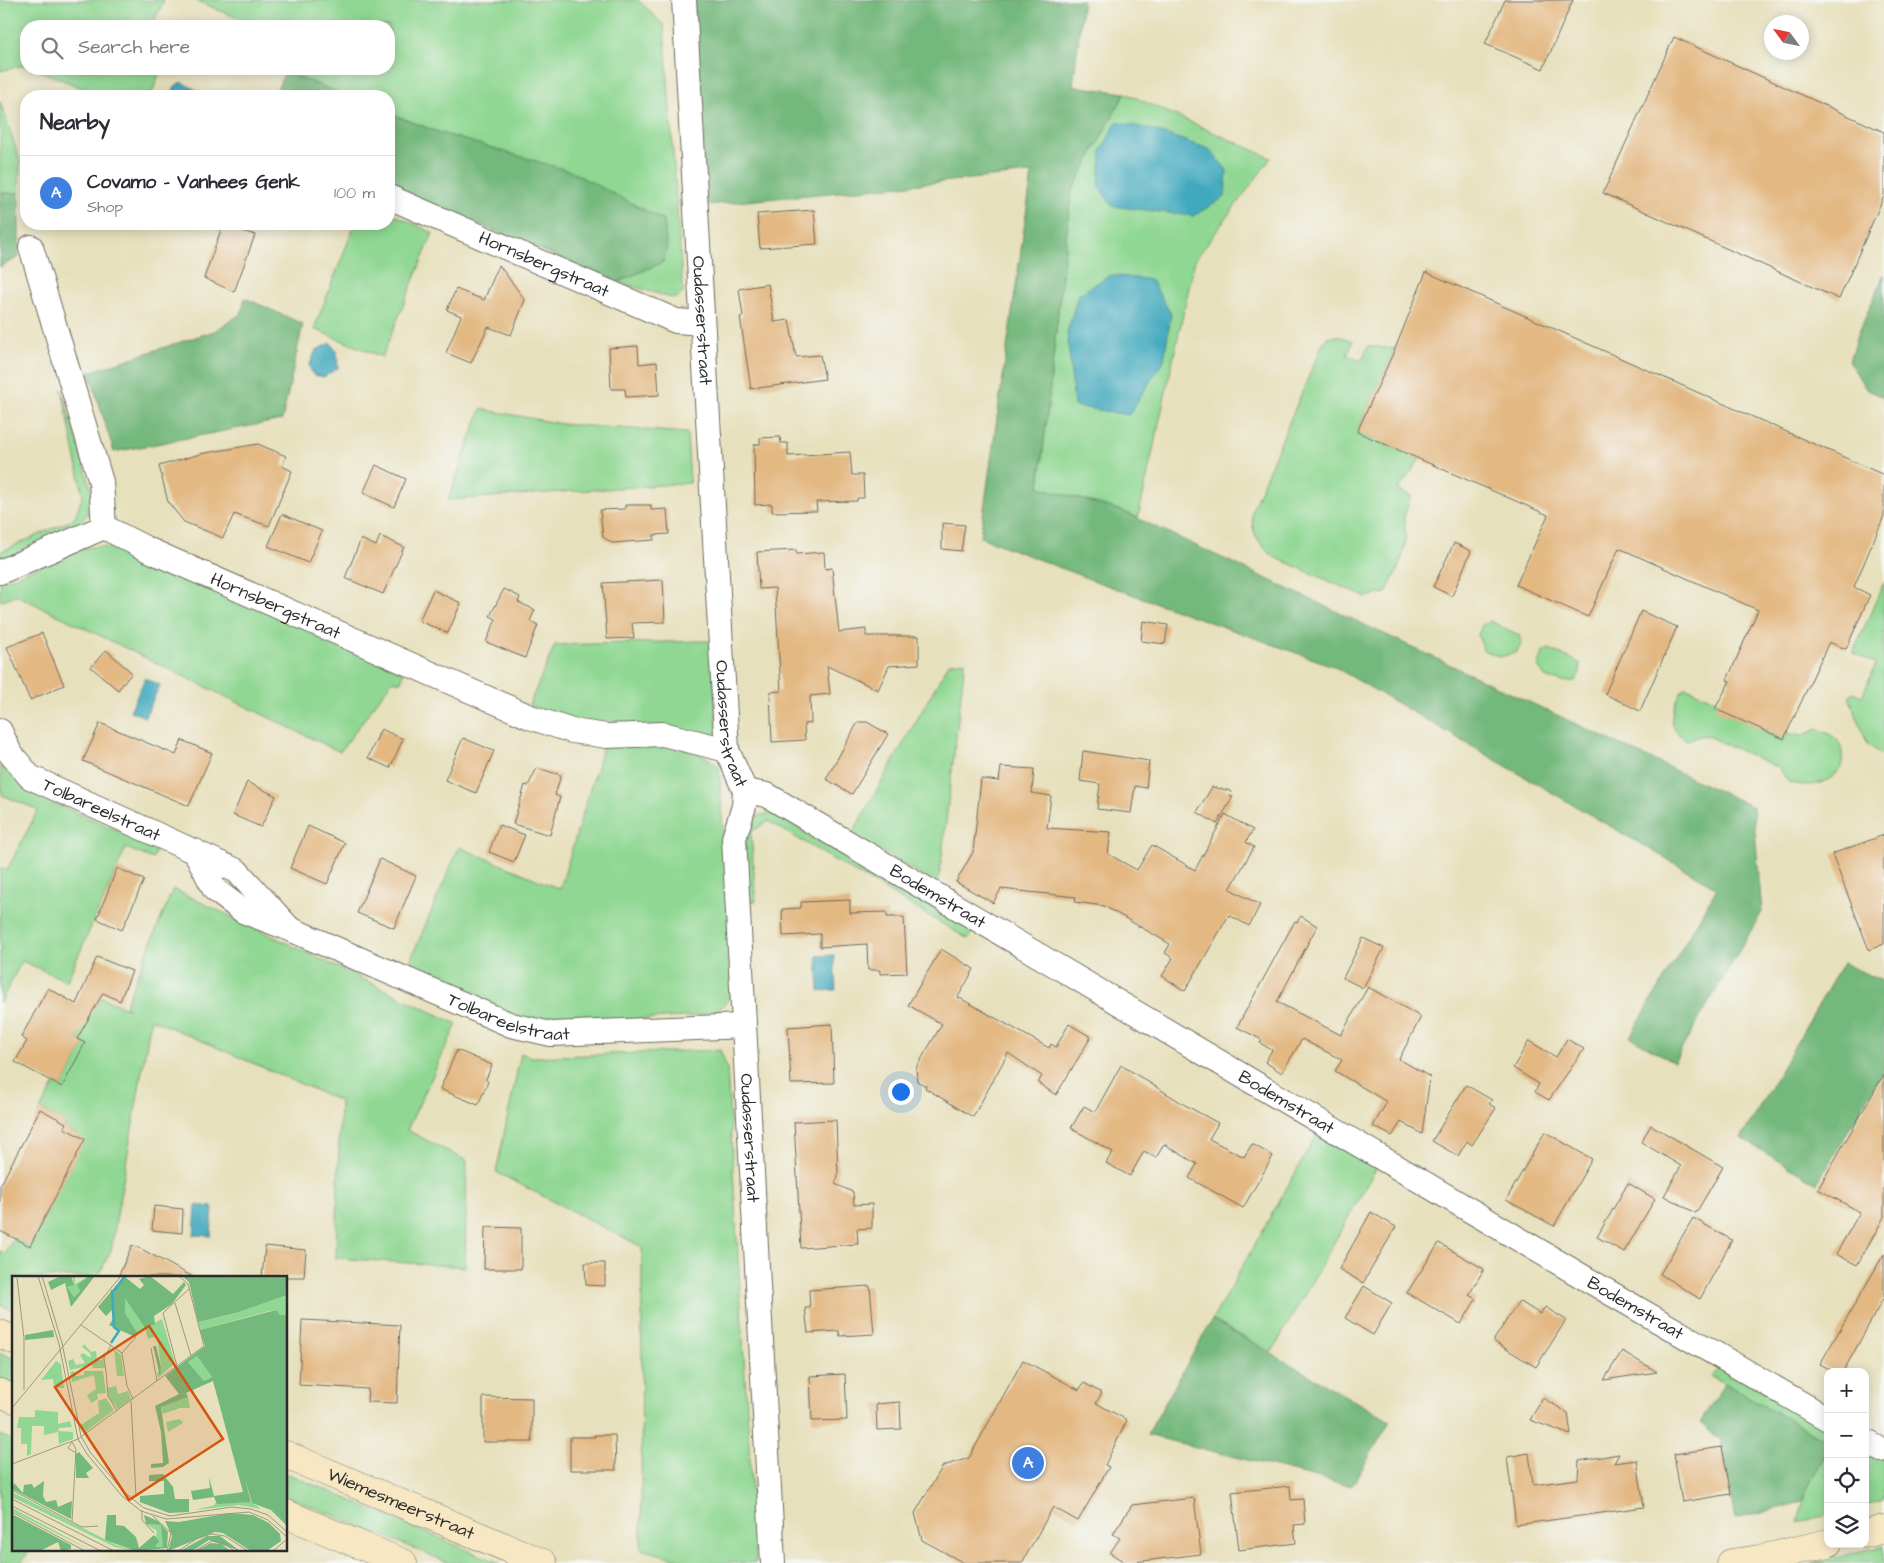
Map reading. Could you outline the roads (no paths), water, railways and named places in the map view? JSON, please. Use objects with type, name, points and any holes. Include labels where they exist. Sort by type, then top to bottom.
[{"type":"main road","points":[[0,1334],[12,1339]]},
{"type":"main road","points":[[0,1393],[12,1398]]},
{"type":"main road","name":"Wiemesmeerstraat","points":[[288,1456],[543,1563]]},
{"type":"main road","points":[[288,1515],[403,1563]]},
{"type":"main road","points":[[1869,1533],[1884,1529]]},
{"type":"main road","points":[[1731,1563],[1824,1544]]},
{"type":"street","name":"Oudasserstraat","points":[[684,0],[726,750],[745,791],[744,806],[734,834],[773,1563]]},
{"type":"street","name":"Hornsbergstraat","points":[[395,200],[676,321],[702,323]]},
{"type":"street","points":[[0,572],[104,526],[101,482],[31,247]]},
{"type":"street","name":"Hornsbergstraat","points":[[104,526],[149,550],[530,717],[572,731],[607,736],[663,734],[726,750]]},
{"type":"street","name":"Tolbareelstraat","points":[[0,732],[10,753],[30,777],[237,871],[290,929],[511,1025],[551,1034],[744,1026]]},
{"type":"street","name":"Bodemstraat","points":[[745,791],[767,795],[776,800],[1600,1287],[1824,1417]]},
{"type":"water","points":[[181,82],[196,90],[173,90],[175,86]]},
{"type":"water","points":[[1117,122],[1150,129],[1209,149],[1227,170],[1225,197],[1193,216],[1112,206],[1099,187],[1101,151]]},
{"type":"water","points":[[1110,275],[1151,280],[1171,314],[1164,360],[1129,415],[1074,406],[1067,332],[1078,295]]},
{"type":"water","points":[[331,343],[337,353],[338,368],[324,377],[313,375],[309,366],[316,350]]},
{"type":"water","points":[[145,678],[160,685],[145,717],[130,711]]},
{"type":"water","points":[[834,955],[836,990],[819,991],[817,956]]},
{"type":"water","points":[[196,1205],[213,1207],[211,1236],[194,1235]]},
{"type":"place","name":"Covamo - Vanhees Genk","points":[[1028,1463]]}]
